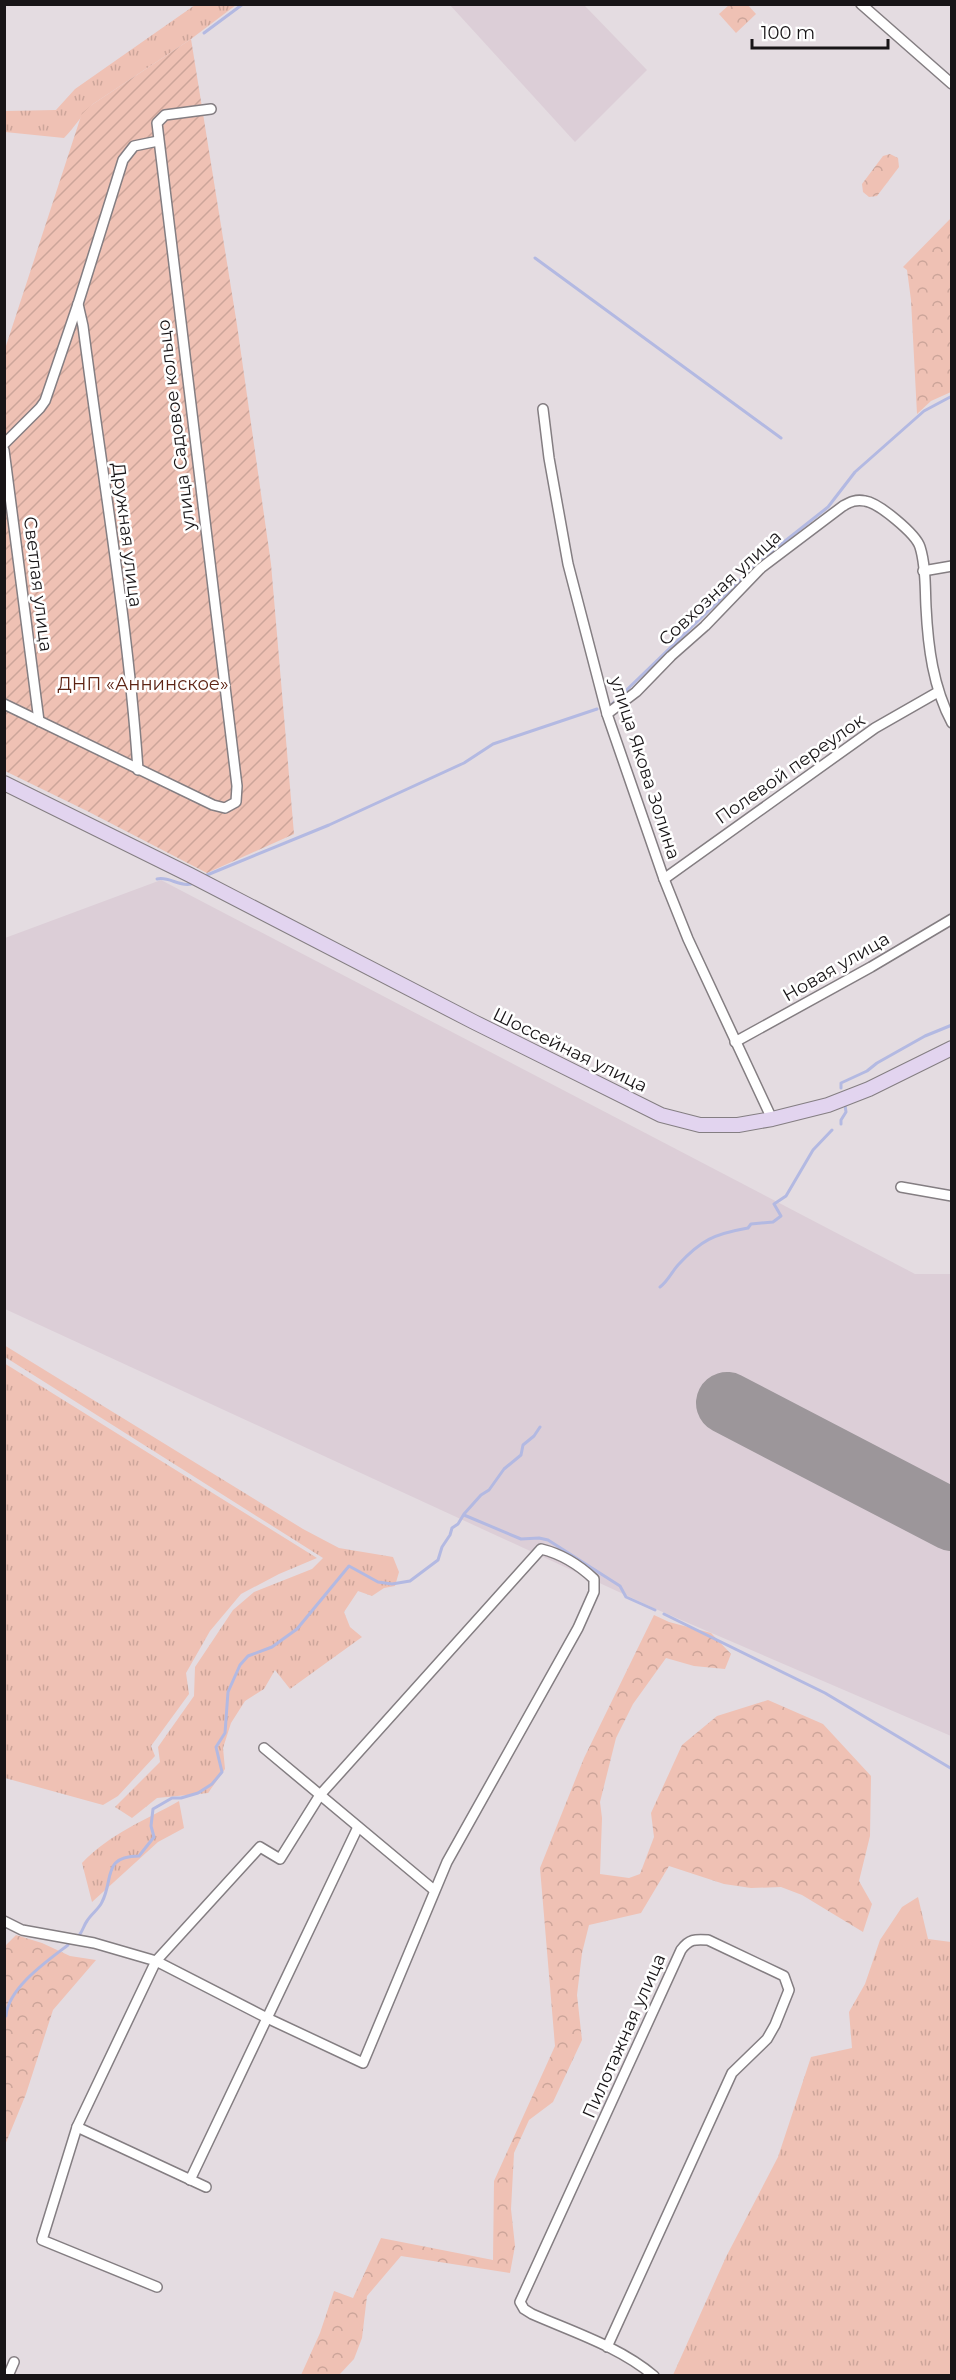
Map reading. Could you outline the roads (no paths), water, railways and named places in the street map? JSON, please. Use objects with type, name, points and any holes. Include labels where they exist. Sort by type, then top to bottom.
[{"type":"main road","name":"Шоссейная улица","points":[[4,783],[661,1115],[700,1125],[738,1125],[772,1119],[828,1105],[868,1089],[951,1048]]},
{"type":"street","points":[[861,4],[951,84]]},
{"type":"street","points":[[4,444],[45,401],[123,160],[134,146],[158,141],[157,123],[165,115],[211,109]]},
{"type":"street","name":"улица Садовое кольцо","points":[[4,704],[219,807],[230,807],[236,802],[236,774],[158,141]]},
{"type":"street","name":"Дружная улица","points":[[78,304],[83,326],[117,579],[135,724],[138,770]]},
{"type":"street","name":"улица Якова Золина","points":[[543,409],[549,458],[568,564],[607,714],[664,879],[688,939],[772,1119]]},
{"type":"street","name":"Светлая улица","points":[[4,450],[39,721]]},
{"type":"street","name":"Совхозная улица","points":[[607,714],[636,692],[761,568],[843,506],[853,501],[865,501],[894,518],[920,545],[923,571]]},
{"type":"street","points":[[951,566],[923,571],[927,628],[938,692],[951,723]]},
{"type":"street","name":"Полевой переулок","points":[[664,879],[875,728],[938,692]]},
{"type":"street","name":"Новая улица","points":[[735,1042],[871,967],[951,919]]},
{"type":"street","points":[[901,1187],[951,1196]]},
{"type":"street","points":[[4,1934],[8,1923],[22,1930],[94,1943],[156,1961],[267,2018],[363,2062],[447,1862],[578,1628],[594,1592],[594,1579],[580,1566],[559,1553],[541,1549],[320,1795],[280,1859],[260,1847],[156,1961],[77,2127],[42,2240],[156,2287]]},
{"type":"street","points":[[264,1748],[434,1890]]},
{"type":"street","points":[[190,2180],[358,1827]]},
{"type":"street","name":"Пилотажная улица","points":[[606,2347],[732,2073],[767,2038],[786,2001],[789,1990],[784,1976],[708,1941],[695,1938],[687,1942],[681,1950],[520,2302],[524,2309],[532,2314],[606,2347],[644,2367],[654,2376]]},
{"type":"street","points":[[77,2127],[206,2187]]},
{"type":"street","points":[[8,2376],[14,2362]]},
{"type":"waterway","points":[[204,33],[243,4]]},
{"type":"waterway","points":[[535,258],[781,438]]},
{"type":"waterway","points":[[610,706],[761,560],[828,507],[855,472],[924,411],[952,396]]},
{"type":"waterway","points":[[207,875],[329,825],[464,763],[493,744],[597,709]]},
{"type":"waterway","points":[[157,879],[191,884]]},
{"type":"waterway","points":[[841,1088],[841,1083],[867,1071],[925,1036],[952,1025]]},
{"type":"waterway","points":[[841,1124],[846,1112],[845,1105]]},
{"type":"waterway","points":[[660,1287],[686,1256],[709,1239],[748,1228],[751,1224],[773,1222],[781,1216],[774,1204],[786,1196],[813,1150],[832,1130]]},
{"type":"waterway","points":[[80,1934],[102,1902],[114,1864],[127,1857],[139,1856],[154,1837],[151,1826],[153,1809],[172,1798],[198,1793],[212,1784],[222,1772],[216,1747],[225,1733],[228,1692],[240,1665],[248,1656],[272,1647],[297,1629],[349,1566],[378,1582],[392,1584],[410,1581],[438,1560],[452,1528],[458,1524],[481,1495],[489,1490],[504,1469],[521,1455],[523,1445],[534,1436],[540,1427]]},
{"type":"waterway","points":[[464,1515],[521,1539],[548,1540],[620,1586],[626,1597],[655,1610]]},
{"type":"waterway","points":[[664,1614],[825,1693],[952,1769]]},
{"type":"waterway","points":[[6,2016],[8,2006],[21,1985],[68,1945]]},
{"type":"park label","name":"ДНП «Аннинское»","points":[[143,684]]}]
